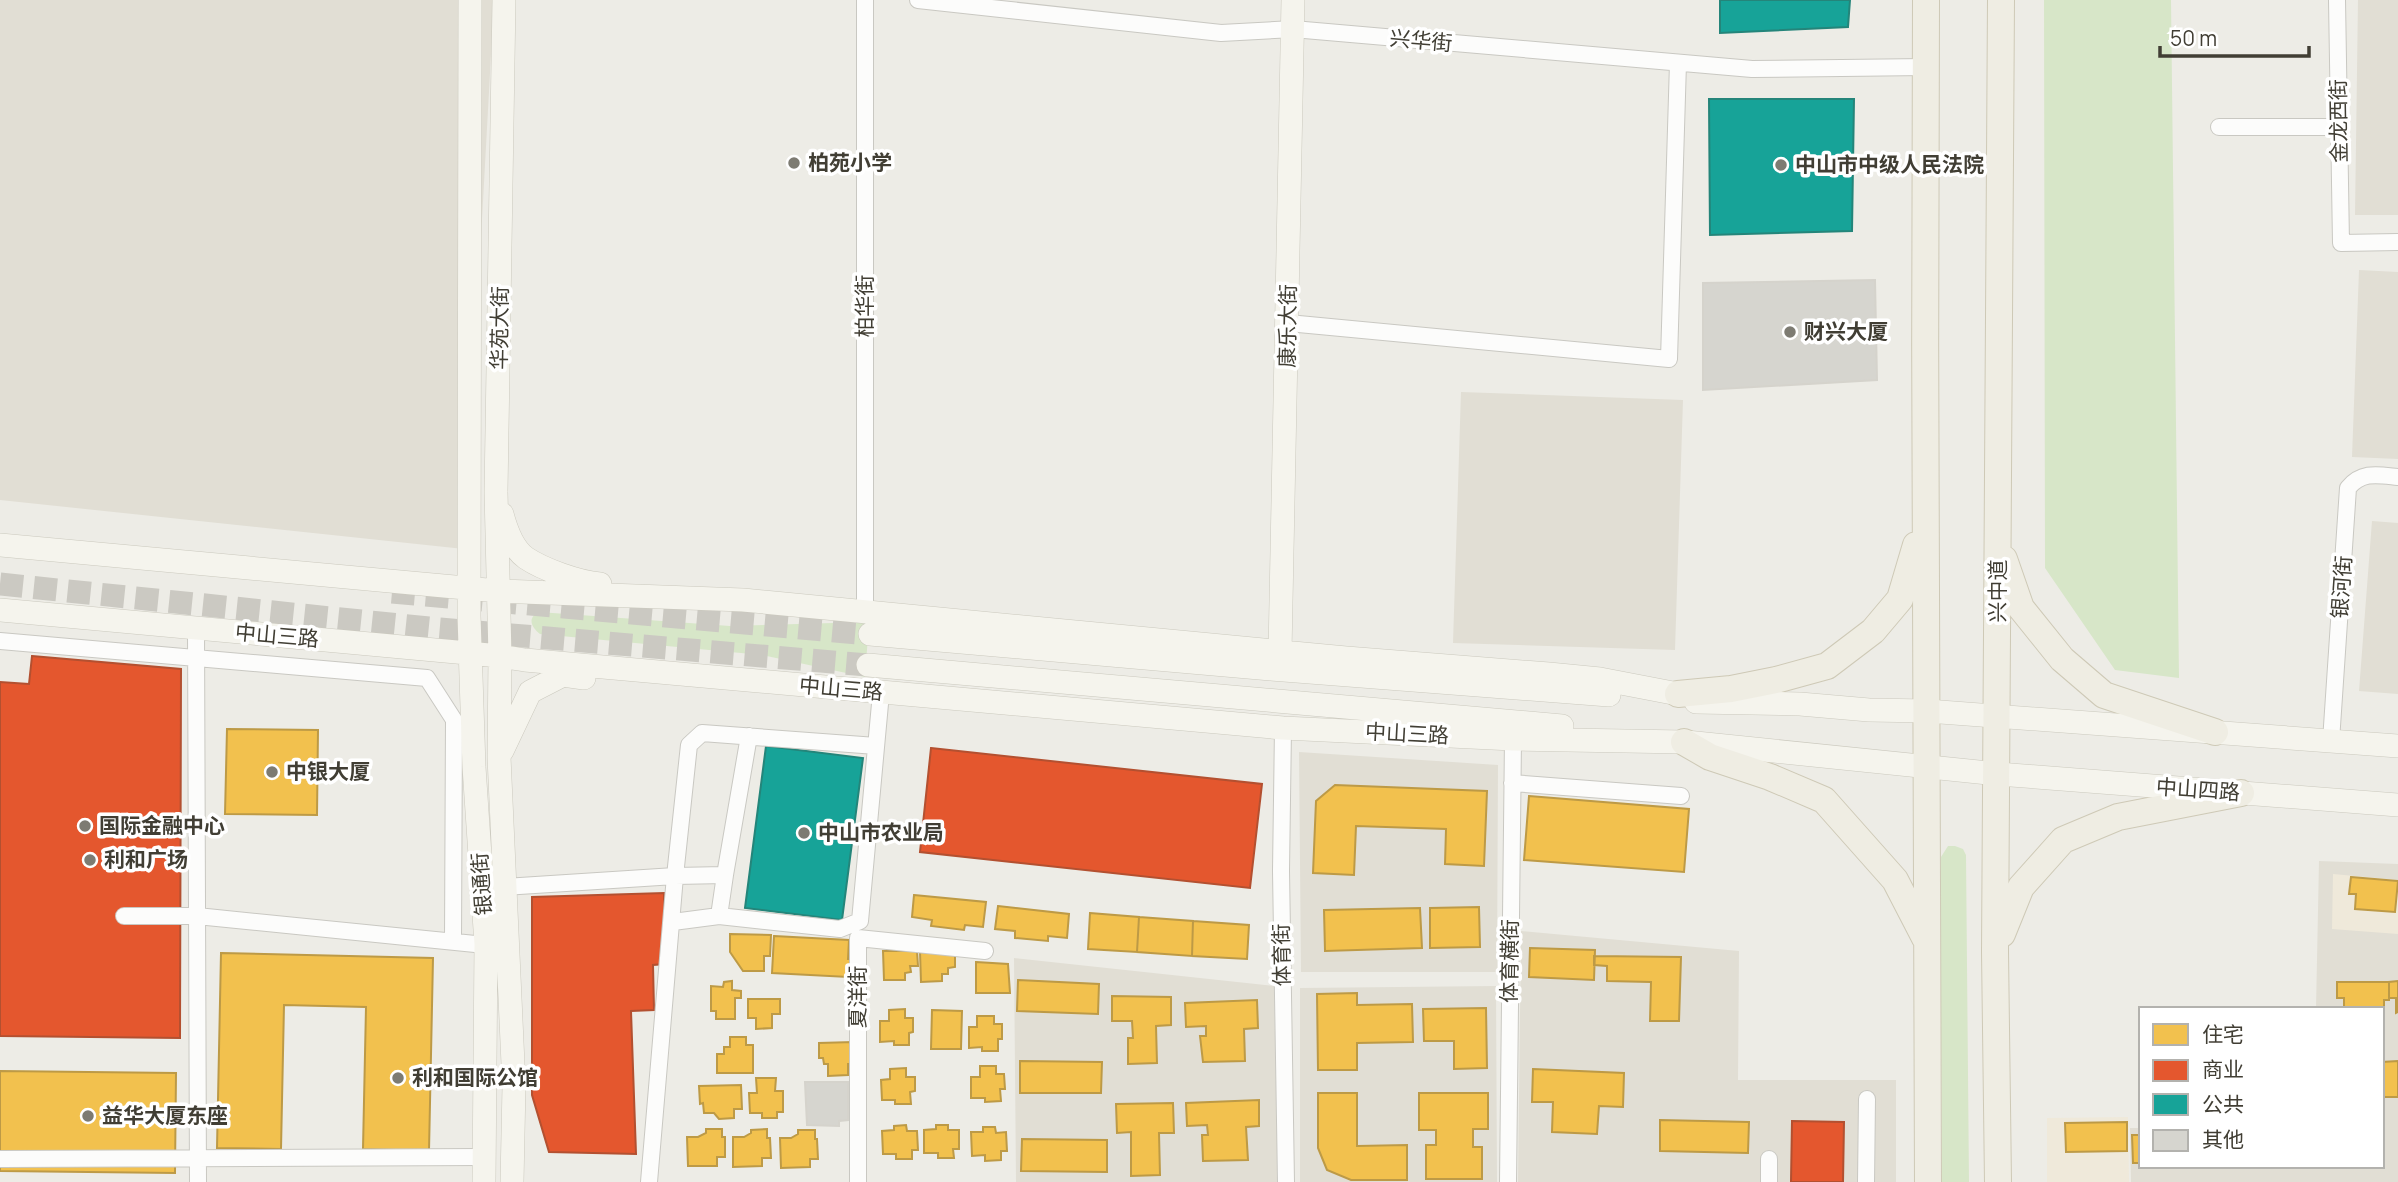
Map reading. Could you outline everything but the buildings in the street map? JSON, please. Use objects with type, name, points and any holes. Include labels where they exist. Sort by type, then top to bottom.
[{"type":"main road","name":"华苑大街","points":[[470,0],[470,587]]},
{"type":"main road","name":"华苑大街","points":[[497,946],[505,887],[499,757],[500,656],[496,492],[503,0]]},
{"type":"main road","name":"康乐大街","points":[[1279,652],[1293,0]]},
{"type":"main road","points":[[1926,0],[1924,516],[1928,767],[1928,1182]]},
{"type":"main road","name":"兴中道","points":[[1998,1182],[1996,952],[2000,0]]},
{"type":"main road","points":[[496,492],[510,538],[525,558],[579,582],[1279,652],[1587,677],[1682,698],[1742,687],[1827,666],[1873,631],[1900,599],[1924,516]]},
{"type":"main road","points":[[1998,540],[2021,608],[2062,659],[2104,695],[2215,732]]},
{"type":"main road","points":[[0,545],[498,591],[743,600]]},
{"type":"main road","name":"银通街","points":[[470,587],[474,767],[497,946],[483,1157],[484,1182]]},
{"type":"main road","name":"中山三路","points":[[0,610],[881,693],[1283,727],[1513,739],[1685,742]]},
{"type":"main road","points":[[870,634],[1271,669],[1869,710],[1927,711],[2398,746]]},
{"type":"main road","name":"中山三路","points":[[868,665],[1557,726],[1998,774]]},
{"type":"main road","points":[[499,757],[530,692],[563,675],[654,685],[736,679]]},
{"type":"main road","points":[[1685,742],[1710,757],[1824,800],[1895,880],[1927,942]]},
{"type":"main road","name":"中山四路","points":[[1998,774],[2398,805]]},
{"type":"main road","points":[[1996,952],[2021,887],[2063,840],[2118,817],[2241,793]]},
{"type":"main road","points":[[497,946],[514,1086],[512,1182]]},
{"type":"street","name":"柏华街","points":[[865,0],[865,611]]},
{"type":"street","name":"兴华街","points":[[918,0],[1221,33],[1293,29],[1752,69],[1926,67]]},
{"type":"street","name":"金龙西街","points":[[2337,0],[2341,243],[2398,242]]},
{"type":"street","points":[[1288,323],[1669,359],[1678,63]]},
{"type":"street","points":[[2219,127],[2339,127]]},
{"type":"street","name":"银河街","points":[[2331,741],[2348,488],[2356,479],[2373,475],[2398,477]]},
{"type":"street","points":[[39,644],[45,614]]},
{"type":"street","points":[[196,629],[198,1182]]},
{"type":"street","points":[[0,640],[427,678],[454,720],[453,940]]},
{"type":"street","points":[[673,922],[719,916],[841,929],[860,921],[881,693]]},
{"type":"street","name":"体育街","points":[[1283,727],[1281,871],[1286,1182]]},
{"type":"street","points":[[649,1182],[675,876],[690,746],[702,733],[876,746]]},
{"type":"street","points":[[719,916],[749,736]]},
{"type":"street","name":"体育横街","points":[[1508,1182],[1513,739]]},
{"type":"street","points":[[1512,783],[1681,796]]},
{"type":"street","points":[[505,887],[725,875]]},
{"type":"street","points":[[124,916],[197,916],[497,946]]},
{"type":"street","name":"夏洋街","points":[[858,1182],[858,938],[985,951]]},
{"type":"street","points":[[1866,1182],[1867,1099]]},
{"type":"street","points":[[0,1159],[483,1157]]},
{"type":"street","points":[[1769,1159],[1769,1182]]},
{"type":"shaded area","points":[[0,0],[494,0],[464,549],[0,500]]},
{"type":"shaded area","points":[[2358,0],[2398,0],[2398,215],[2355,215]]},
{"type":"shaded area","points":[[2359,270],[2398,272],[2398,459],[2352,457]]},
{"type":"shaded area","points":[[1461,392],[1683,400],[1675,650],[1453,643]]},
{"type":"shaded area","points":[[2372,521],[2398,523],[2398,694],[2359,691]]},
{"type":"shaded area","points":[[1299,752],[1498,765],[1497,972],[1301,972]]},
{"type":"shaded area","points":[[2319,861],[2398,864],[2398,1182],[2131,1182],[2130,1128],[2139,1128],[2139,1168],[2384,1168],[2384,1007],[2316,1007]]},
{"type":"shaded area","points":[[2333,874],[2398,880],[2398,934],[2332,929]]},
{"type":"shaded area","points":[[1521,931],[1739,951],[1738,1080],[1896,1080],[1896,1182],[1518,1182]]},
{"type":"shaded area","points":[[1014,958],[1274,986],[1278,1182],[1016,1182]]},
{"type":"shaded area","points":[[1496,986],[1497,1182],[1300,1182],[1300,988]]},
{"type":"shaded area","points":[[2128,1117],[2129,1182],[2047,1182],[2047,1118]]},
{"type":"green space","points":[[2044,0],[2171,0],[2179,678],[2115,670],[2045,568]]},
{"type":"green space","points":[[539,612],[730,626],[869,622],[865,677],[762,655],[540,634],[532,623],[533,617]]},
{"type":"green space","points":[[1948,846],[1963,849],[1966,855],[1969,1182],[1942,1182],[1940,885],[1941,857]]},
{"type":"tunnel","points":[[0,584],[429,628],[868,665]]},
{"type":"tunnel","points":[[392,592],[870,634]]},
{"type":"place","name":"柏苑小学","points":[[794,163]]},
{"type":"place","name":"中山市中级人民法院","points":[[1781,165]]},
{"type":"place","name":"财兴大厦","points":[[1790,332]]},
{"type":"place","name":"中银大厦","points":[[272,772]]},
{"type":"place","name":"国际金融中心","points":[[85,826]]},
{"type":"place","name":"中山市农业局","points":[[804,833]]},
{"type":"place","name":"利和广场","points":[[90,860]]},
{"type":"place","name":"利和国际公馆","points":[[398,1078]]},
{"type":"place","name":"益华大厦东座","points":[[88,1116]]}]
